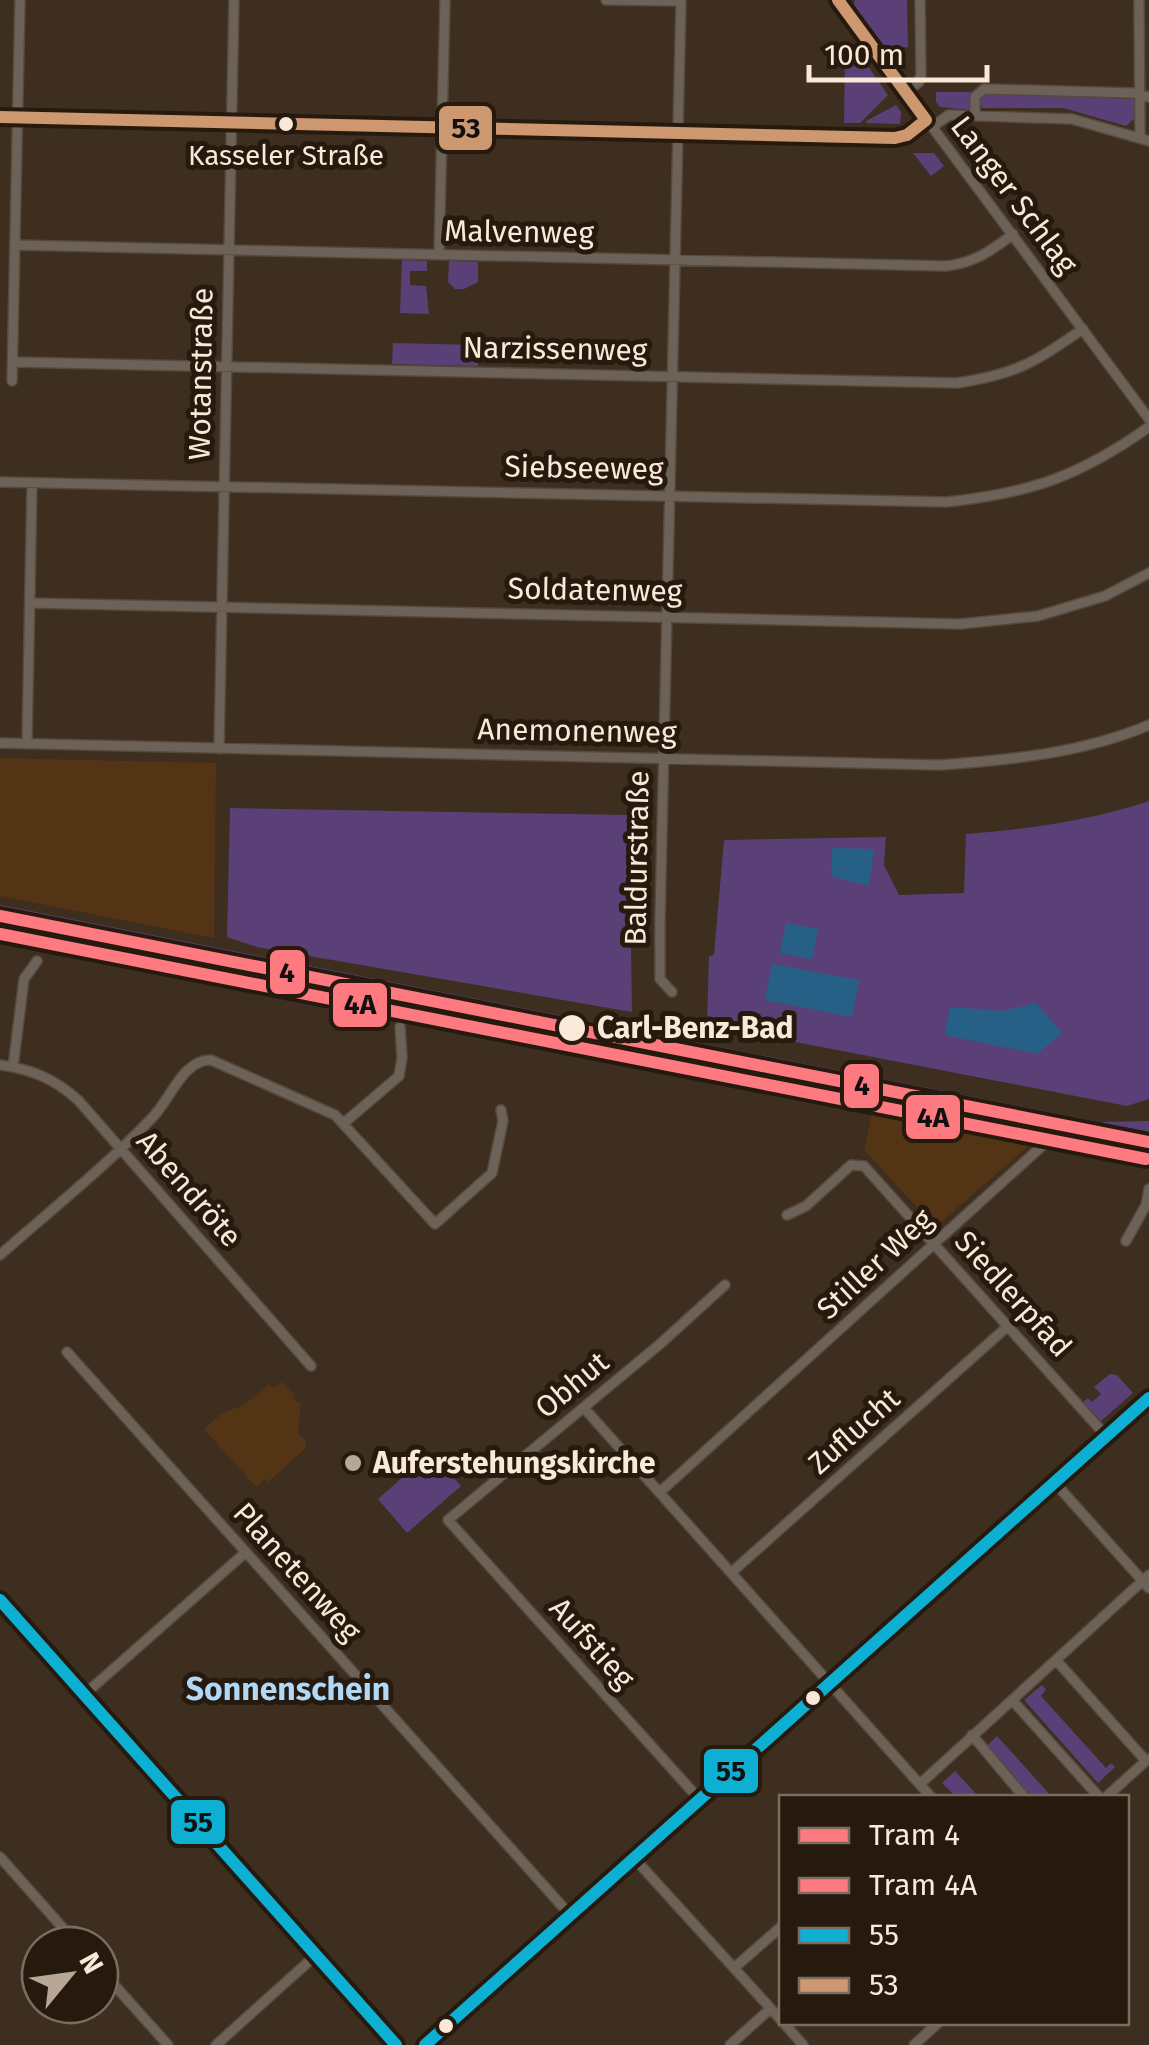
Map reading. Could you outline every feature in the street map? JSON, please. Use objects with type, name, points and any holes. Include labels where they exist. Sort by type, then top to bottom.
[{"type":"street","points":[[12,381],[20,0]]},
{"type":"street","name":"Wotanstraße","points":[[218,749],[234,0]]},
{"type":"street","points":[[439,255],[445,0]]},
{"type":"street","points":[[606,0],[681,1]]},
{"type":"street","name":"Langer Schlag","points":[[838,0],[1149,423]]},
{"type":"street","points":[[906,92],[921,74],[920,0]]},
{"type":"street","points":[[0,117],[902,138],[949,114],[1072,119],[1144,139],[1139,0]]},
{"type":"street","name":"Baldurstraße","points":[[672,992],[660,979],[681,1]]},
{"type":"street","points":[[975,115],[975,97],[984,89],[1144,96]]},
{"type":"street","name":"Malvenweg","points":[[15,245],[946,266],[966,264],[984,256],[1013,234]]},
{"type":"street","name":"Narzissenweg","points":[[13,362],[956,383],[998,377],[1038,361],[1083,329]]},
{"type":"street","name":"Siebseeweg","points":[[0,482],[947,502],[1005,496],[1059,480],[1109,454],[1149,423]]},
{"type":"street","points":[[27,744],[32,483]]},
{"type":"street","name":"Soldatenweg","points":[[30,603],[979,622],[1038,616],[1105,596],[1149,573]]},
{"type":"street","name":"Anemonenweg","points":[[0,744],[939,764],[991,761],[1076,748],[1149,725]]},
{"type":"street","points":[[13,1067],[24,979],[37,961]]},
{"type":"street","points":[[344,1122],[398,1076],[402,1058],[400,1027]]},
{"type":"street","points":[[0,1256],[153,1118],[188,1068],[199,1060],[211,1060],[327,1110],[344,1122],[435,1224],[492,1173],[503,1122],[501,1110]]},
{"type":"street","name":"Abendröte","points":[[0,1065],[43,1075],[61,1085],[311,1366]]},
{"type":"street","name":"Stiller Weg","points":[[660,1492],[1042,1146],[1060,1136],[1149,1154]]},
{"type":"street","name":"Siedlerpfad","points":[[787,1214],[806,1206],[851,1166],[864,1166],[1107,1437]]},
{"type":"street","points":[[1126,1241],[1146,1205],[1149,1189]]},
{"type":"street","name":"Obhut","points":[[448,1520],[725,1285]]},
{"type":"street","name":"Zuflucht","points":[[732,1572],[1008,1326]]},
{"type":"street","name":"Planetenweg","points":[[67,1352],[570,1915]]},
{"type":"street","points":[[424,2045],[1149,1398]]},
{"type":"street","points":[[584,1408],[929,1795]]},
{"type":"street","points":[[920,1784],[1147,1581],[1055,1483]]},
{"type":"street","name":"Aufstieg","points":[[448,1520],[700,1800]]},
{"type":"street","points":[[85,1694],[246,1552]]},
{"type":"street","points":[[0,1600],[396,2045]]},
{"type":"street","points":[[1056,1660],[1148,1760],[1106,1795]]},
{"type":"street","points":[[1012,1700],[1099,1795]]},
{"type":"street","points":[[972,1736],[1022,1795]]},
{"type":"street","points":[[0,1857],[60,1925]]},
{"type":"street","points":[[634,1858],[779,2019]]},
{"type":"street","points":[[734,1968],[779,1929]]},
{"type":"street","points":[[216,2045],[316,1955]]},
{"type":"street","points":[[120,1991],[168,2045]]},
{"type":"street","points":[[730,2045],[770,2009]]},
{"type":"street","points":[[785,2025],[803,2045]]},
{"type":"street","points":[[914,2045],[936,2025]]},
{"type":"shaded area","points":[[855,0],[907,0],[908,47],[896,48],[896,54],[891,55],[853,5]]},
{"type":"shaded area","points":[[845,48],[856,49],[888,95],[860,123],[844,123]]},
{"type":"shaded area","points":[[936,92],[971,92],[971,110],[940,107]]},
{"type":"shaded area","points":[[987,93],[1134,99],[1136,117],[1126,126],[1063,108],[982,108],[980,100]]},
{"type":"shaded area","points":[[896,105],[901,112],[900,124],[867,123],[866,121]]},
{"type":"shaded area","points":[[913,153],[934,153],[944,166],[931,176]]},
{"type":"shaded area","points":[[402,260],[427,261],[427,271],[410,271],[410,285],[426,286],[429,314],[400,313]]},
{"type":"shaded area","points":[[449,261],[478,262],[478,282],[455,289],[448,282]]},
{"type":"shaded area","points":[[393,343],[478,345],[478,366],[392,364]]},
{"type":"shaded area","points":[[0,758],[216,763],[214,938],[0,896]]},
{"type":"shaded area","name":"Carl-Benz-Bad","points":[[1149,801],[1149,1099],[1127,1106],[707,1025],[709,956],[714,955],[724,840],[886,837],[884,865],[899,895],[964,893],[966,834],[1059,823]]},
{"type":"shaded area","points":[[230,808],[629,815],[632,1012],[257,947],[227,937]]},
{"type":"shaded area","points":[[0,905],[1100,1122],[1149,1121],[1149,1151],[0,924]]},
{"type":"shaded area","points":[[877,1106],[1039,1137],[935,1227],[864,1150]]},
{"type":"shaded area","points":[[1110,1374],[1117,1375],[1133,1393],[1101,1421],[1083,1402],[1088,1398],[1092,1402],[1101,1394],[1094,1387]]},
{"type":"shaded area","points":[[282,1382],[295,1395],[294,1400],[301,1403],[298,1433],[306,1441],[306,1448],[268,1482],[265,1479],[256,1487],[204,1429],[222,1413],[244,1405],[269,1384],[273,1388]]},
{"type":"shaded area","points":[[431,1452],[461,1486],[407,1533],[378,1499]]},
{"type":"shaded area","points":[[1042,1685],[1046,1690],[1041,1696],[1106,1768],[1111,1763],[1115,1767],[1098,1783],[1024,1700]]},
{"type":"shaded area","points":[[997,1736],[1050,1795],[1029,1795],[986,1747]]},
{"type":"shaded area","points":[[955,1771],[977,1795],[954,1795],[942,1783]]},
{"type":"water","points":[[832,848],[874,849],[869,886],[831,876]]},
{"type":"water","points":[[786,923],[818,929],[812,959],[780,953]]},
{"type":"water","points":[[772,964],[859,980],[852,1017],[765,1000]]},
{"type":"water","points":[[1036,1003],[1062,1033],[1037,1054],[945,1035],[950,1007],[1003,1011]]},
{"type":"tram line","name":"4","points":[[0,916],[1149,1142]]},
{"type":"tram line","name":"4A","points":[[0,934],[1146,1159]]},
{"type":"tram line","points":[[1106,1133],[1149,1133]]},
{"type":"transit line","name":"53","points":[[838,0],[926,120]]},
{"type":"transit line","name":"53","points":[[0,117],[895,138],[907,135],[926,120]]},
{"type":"transit line","name":"55","points":[[425,2045],[1149,1398]]},
{"type":"transit line","name":"55","points":[[0,1600],[396,2045]]},
{"type":"place","name":"Kasseler Straße","points":[[286,124]]},
{"type":"place","name":"Carl-Benz-Bad","points":[[572,1028]]},
{"type":"place","name":"Auferstehungskirche","points":[[353,1463]]},
{"type":"district","name":"Sonnenschein","points":[[288,1689]]}]
